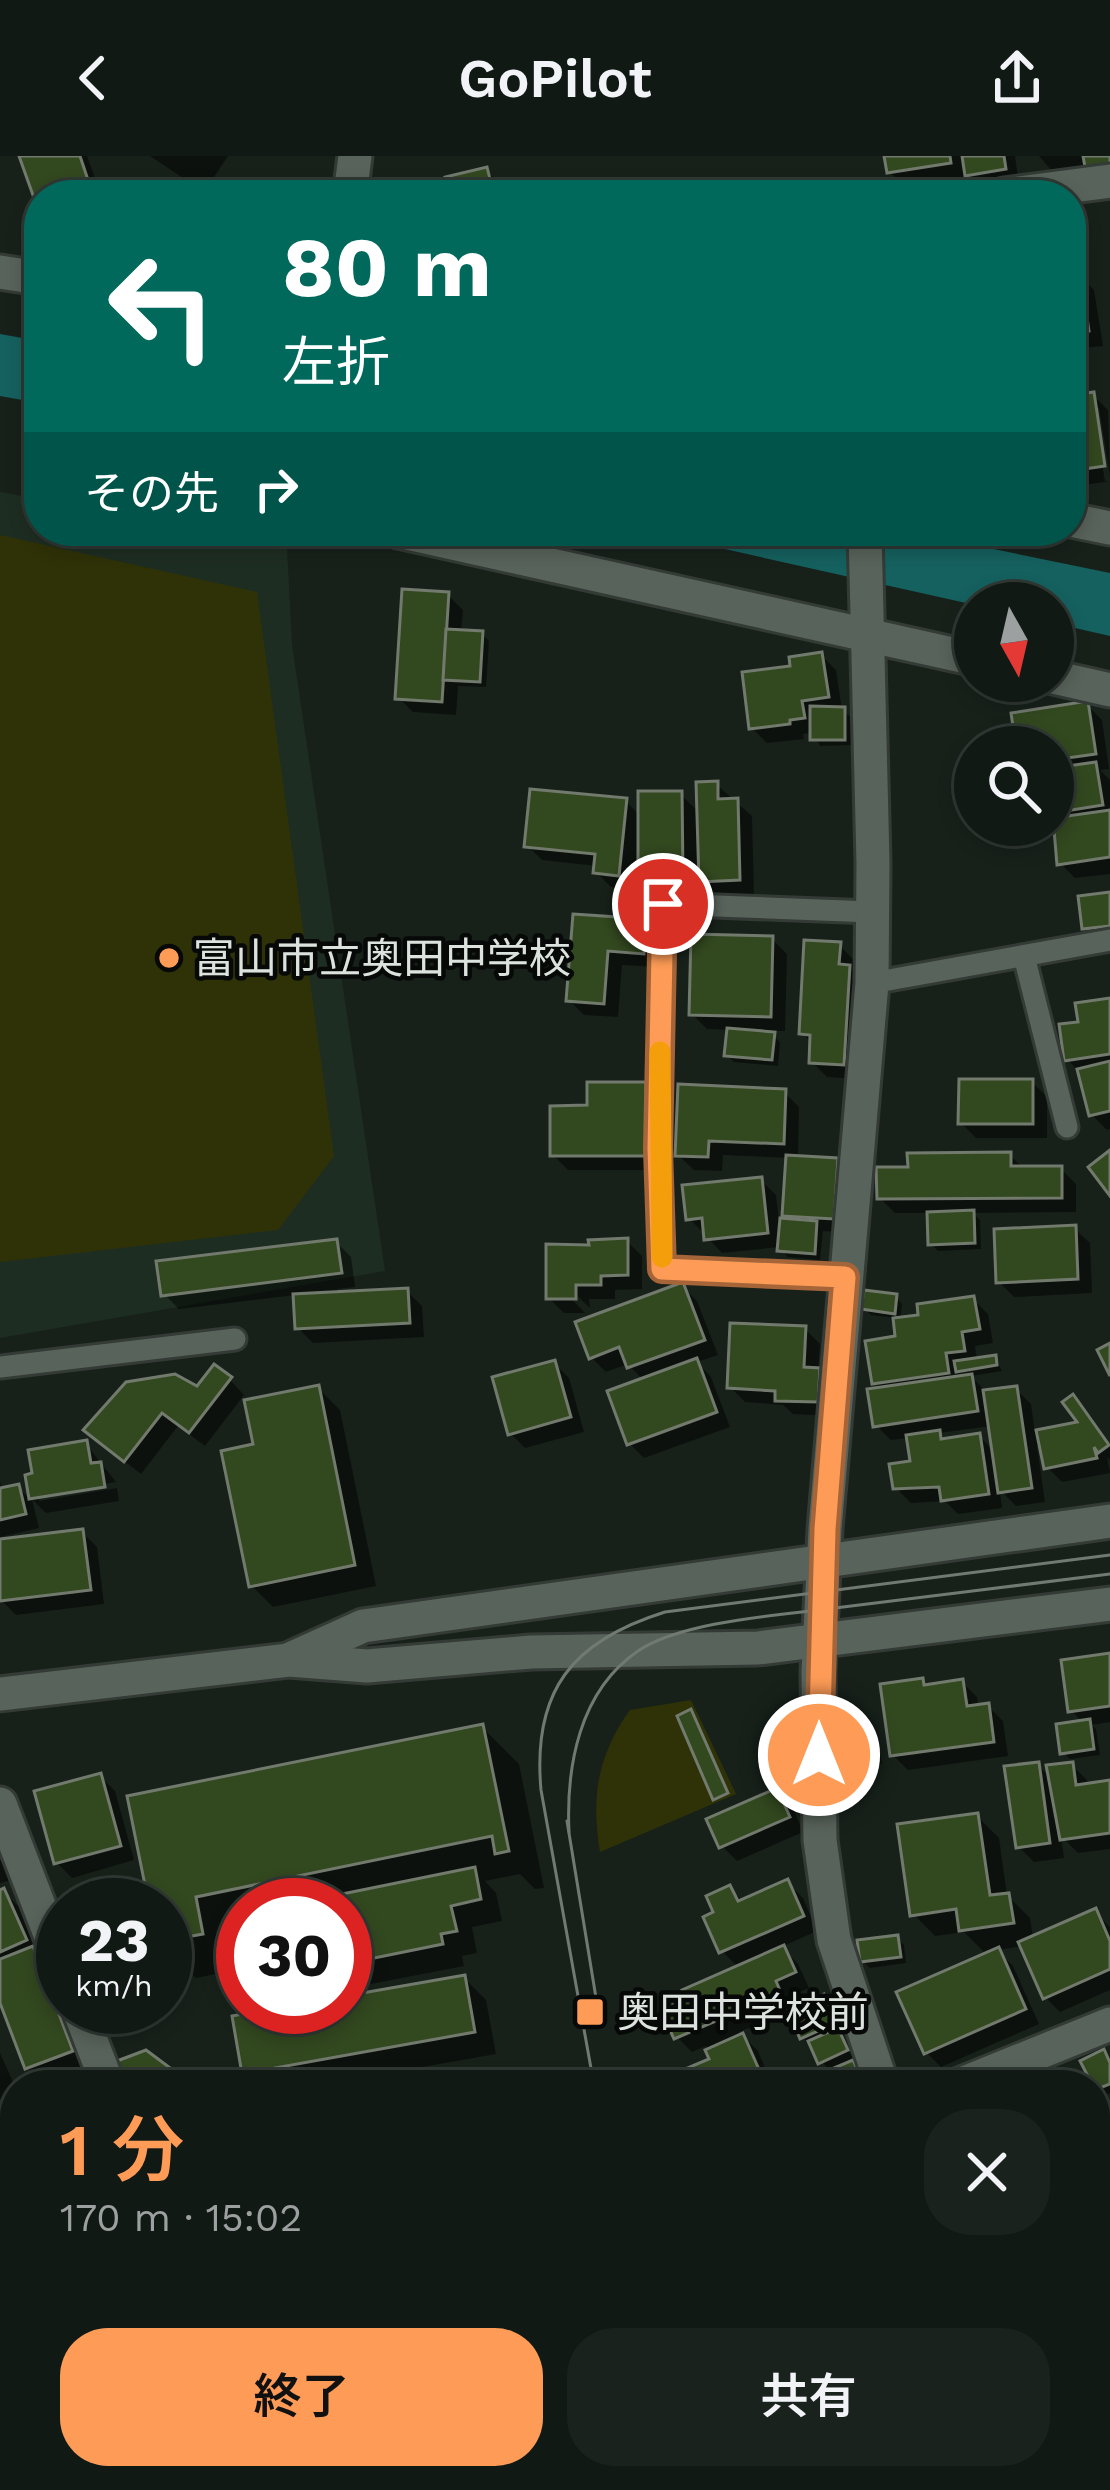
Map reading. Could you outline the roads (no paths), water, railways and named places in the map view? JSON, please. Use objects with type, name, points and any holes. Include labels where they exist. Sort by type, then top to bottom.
[{"type":"street","points":[[466,546],[954,653]]},
{"type":"street","points":[[865,546],[872,983],[819,1642],[820,1840],[834,1940],[878,2070]]},
{"type":"street","points":[[1074,682],[1110,690]]},
{"type":"street","points":[[289,1660],[363,1626],[1110,1521]]},
{"type":"street","points":[[0,1694],[289,1660],[368,1666],[531,1652],[819,1642],[1110,1604]]},
{"type":"street","points":[[0,1804],[36,1898]]},
{"type":"street","points":[[996,2070],[1110,2024]]},
{"type":"street","points":[[88,2034],[102,2070]]},
{"type":"lane","points":[[845,1277],[662,1269],[658,1149],[663,904],[872,912]]},
{"type":"lane","points":[[872,983],[1110,940]]},
{"type":"lane","points":[[1024,956],[1067,1127]]},
{"type":"lane","points":[[0,1366],[235,1339]]},
{"type":"water","points":[[0,334],[24,338],[24,400],[0,396]]},
{"type":"water","points":[[711,546],[979,546],[1110,573],[1110,636],[1074,628],[1074,582],[954,582],[954,600]]},
{"type":"tram line","points":[[591,2070],[541,1790],[540,1755],[552,1698],[583,1655],[605,1638],[665,1612],[1110,1555]]},
{"type":"tram line","points":[[569,1832],[574,1757],[589,1709],[618,1668],[657,1641],[733,1621],[1110,1574]]},
{"type":"tram line","points":[[567,1821],[598,2010]]},
{"type":"place","name":"富山市立奥田中学校","points":[[169,958]]},
{"type":"place","name":"奥田中学校前","points":[[590,2012]]}]
